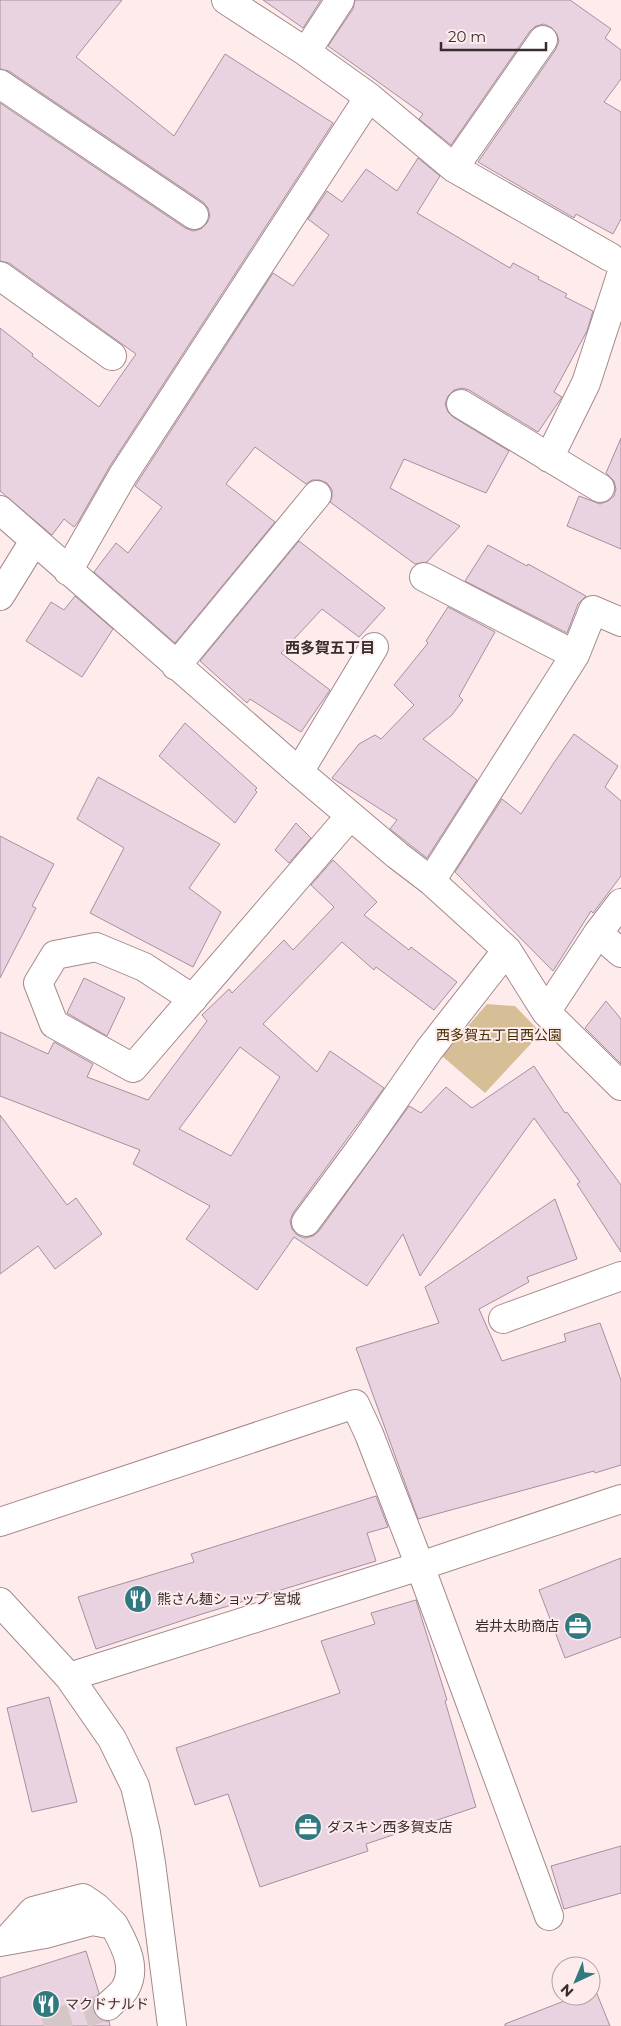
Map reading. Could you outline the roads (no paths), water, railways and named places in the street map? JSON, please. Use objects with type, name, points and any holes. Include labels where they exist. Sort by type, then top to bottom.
[{"type":"street","points":[[226,0],[306,52],[369,97],[454,168],[618,257],[586,383],[549,458]]},
{"type":"street","points":[[306,52],[340,0]]},
{"type":"street","points":[[454,168],[543,40]]},
{"type":"street","points":[[0,84],[194,215]]},
{"type":"street","points":[[68,571],[123,475],[369,97]]},
{"type":"street","points":[[0,276],[112,356]]},
{"type":"street","points":[[461,404],[600,488]]},
{"type":"street","points":[[176,666],[316,495]]},
{"type":"street","points":[[0,510],[176,666],[397,856],[431,881],[507,950],[546,1012],[621,1086]]},
{"type":"street","points":[[0,596],[34,541]]},
{"type":"street","points":[[424,577],[575,655]]},
{"type":"street","points":[[431,881],[575,655],[593,610],[621,622]]},
{"type":"street","points":[[299,772],[374,646]]},
{"type":"street","points":[[193,999],[144,967],[96,947],[55,955],[38,983],[54,1024],[133,1068],[193,999],[350,816]]},
{"type":"street","points":[[546,1012],[598,933],[621,903]]},
{"type":"street","points":[[598,933],[621,953]]},
{"type":"street","points":[[306,1222],[363,1145],[429,1050],[507,950]]},
{"type":"street","points":[[503,1319],[621,1276]]},
{"type":"street","points":[[0,1522],[355,1404],[369,1434],[420,1566],[549,1916]]},
{"type":"street","points":[[69,1677],[420,1566],[621,1499]]},
{"type":"street","points":[[0,1602],[69,1677],[112,1739],[135,1786],[151,1863],[172,2026]]},
{"type":"street","points":[[3,1942],[45,1934],[92,1921],[114,1925],[128,1950],[130,1971],[125,1988],[108,2006]]},
{"type":"tunnel","points":[[44,2026],[108,2006]]},
{"type":"place","name":"熊さん麺ショップ 宮城","points":[[138,1599]]},
{"type":"place","name":"岩井太助商店","points":[[578,1626]]},
{"type":"place","name":"ダスキン西多賀支店","points":[[308,1827]]},
{"type":"place","name":"マクドナルド","points":[[46,2004]]},
{"type":"district","name":"西多賀五丁目","points":[[330,647]]},
{"type":"park label","name":"西多賀五丁目西公園","points":[[499,1035]]}]
